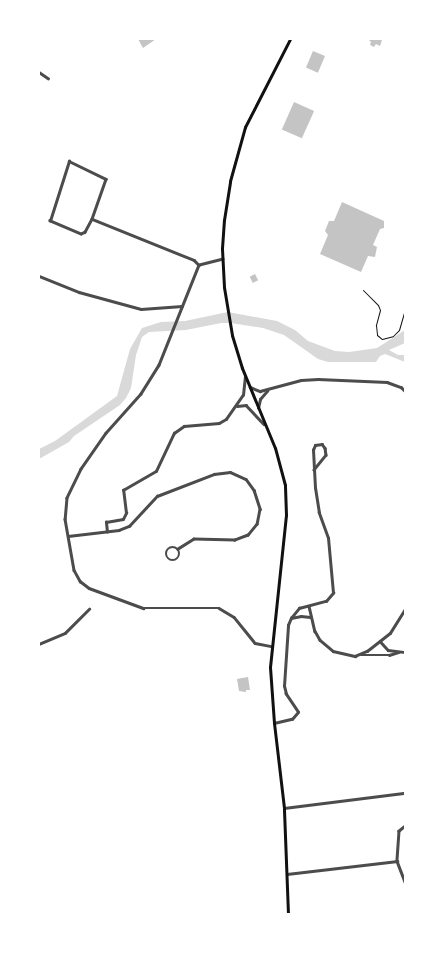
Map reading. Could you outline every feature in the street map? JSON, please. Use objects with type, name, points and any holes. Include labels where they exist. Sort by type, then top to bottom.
[{"type":"main road","points":[[288,914],[284,808],[270,689],[271,646],[286,499],[280,460],[248,385],[232,335],[226,307],[223,259],[224,220],[230,181],[240,145],[260,94],[290,39]]},
{"type":"street","points":[[39,72],[48,78]]},
{"type":"street","points":[[69,161],[104,176],[106,182],[92,219],[85,232],[81,234],[50,221],[69,161]]},
{"type":"street","points":[[92,219],[194,260],[199,265]]},
{"type":"street","points":[[199,265],[223,259]]},
{"type":"street","points":[[199,265],[159,365],[146,386],[101,439],[71,486],[65,508],[74,570],[80,581],[89,588],[142,608],[219,608],[234,617],[256,643],[271,646]]},
{"type":"street","points":[[39,276],[79,292],[141,309],[182,306]]},
{"type":"street","points":[[107,532],[106,522],[123,519],[126,513],[123,490],[156,471],[174,433],[184,426],[220,423],[237,406],[243,396],[245,376]]},
{"type":"street","points":[[248,385],[260,391],[301,380],[387,382],[401,387],[405,392]]},
{"type":"street","points":[[401,387],[405,383]]},
{"type":"street","points":[[258,409],[260,399],[268,390]]},
{"type":"street","points":[[237,406],[246,405],[264,424]]},
{"type":"street","points":[[274,722],[292,719],[298,712],[286,694],[284,686],[290,619],[299,608],[326,601],[331,597],[334,587],[328,538],[317,503],[312,450],[316,445],[322,444],[326,455],[314,470]]},
{"type":"street","points":[[68,536],[107,532],[129,526],[157,496],[165,491],[220,473],[230,472],[246,479],[254,490],[260,509],[257,524],[248,535],[235,540],[194,539],[178,549]]},
{"type":"street","points":[[174,546],[178,549],[178,558],[172,561],[168,559],[165,552],[168,548],[174,546]]},
{"type":"street","points":[[309,606],[315,631],[327,647],[342,655],[355,656],[390,633],[405,609]]},
{"type":"street","points":[[39,644],[66,633],[89,609]]},
{"type":"street","points":[[290,619],[301,616],[311,618]]},
{"type":"street","points":[[380,641],[388,650],[405,652]]},
{"type":"street","points":[[359,654],[389,655],[399,652]]},
{"type":"street","points":[[284,808],[405,793]]},
{"type":"street","points":[[405,826],[399,831],[396,861],[405,882]]},
{"type":"street","points":[[287,874],[396,861]]},
{"type":"path","points":[[363,290],[378,305],[380,310],[376,325],[376,335],[382,339],[393,336],[399,330],[405,309]]},
{"type":"shaded area","points":[[228,312],[277,321],[295,330],[308,341],[335,351],[349,352],[377,348],[405,330],[405,343],[389,350],[398,355],[405,355],[405,362],[385,354],[380,356],[376,362],[328,362],[318,359],[284,335],[263,328],[231,323],[221,323],[186,330],[149,332],[142,337],[136,355],[131,388],[120,405],[74,436],[69,442],[39,459],[39,449],[55,441],[117,396],[130,349],[142,328],[161,322],[185,321]]},
{"type":"building","points":[[138,39],[156,39],[143,48]]},
{"type":"building","points":[[368,39],[382,40],[380,46],[376,44],[374,47],[370,45],[371,42]]},
{"type":"building","points":[[313,51],[325,56],[318,73],[306,68]]},
{"type":"building","points":[[294,102],[314,111],[302,138],[282,129]]},
{"type":"building","points":[[342,202],[384,221],[384,228],[380,229],[373,245],[377,247],[375,257],[368,256],[361,272],[320,254],[328,235],[325,231],[329,221],[334,221]]},
{"type":"building","points":[[255,274],[258,280],[253,283],[250,277]]},
{"type":"building","points":[[248,677],[250,690],[246,690],[246,692],[239,691],[237,679]]}]
